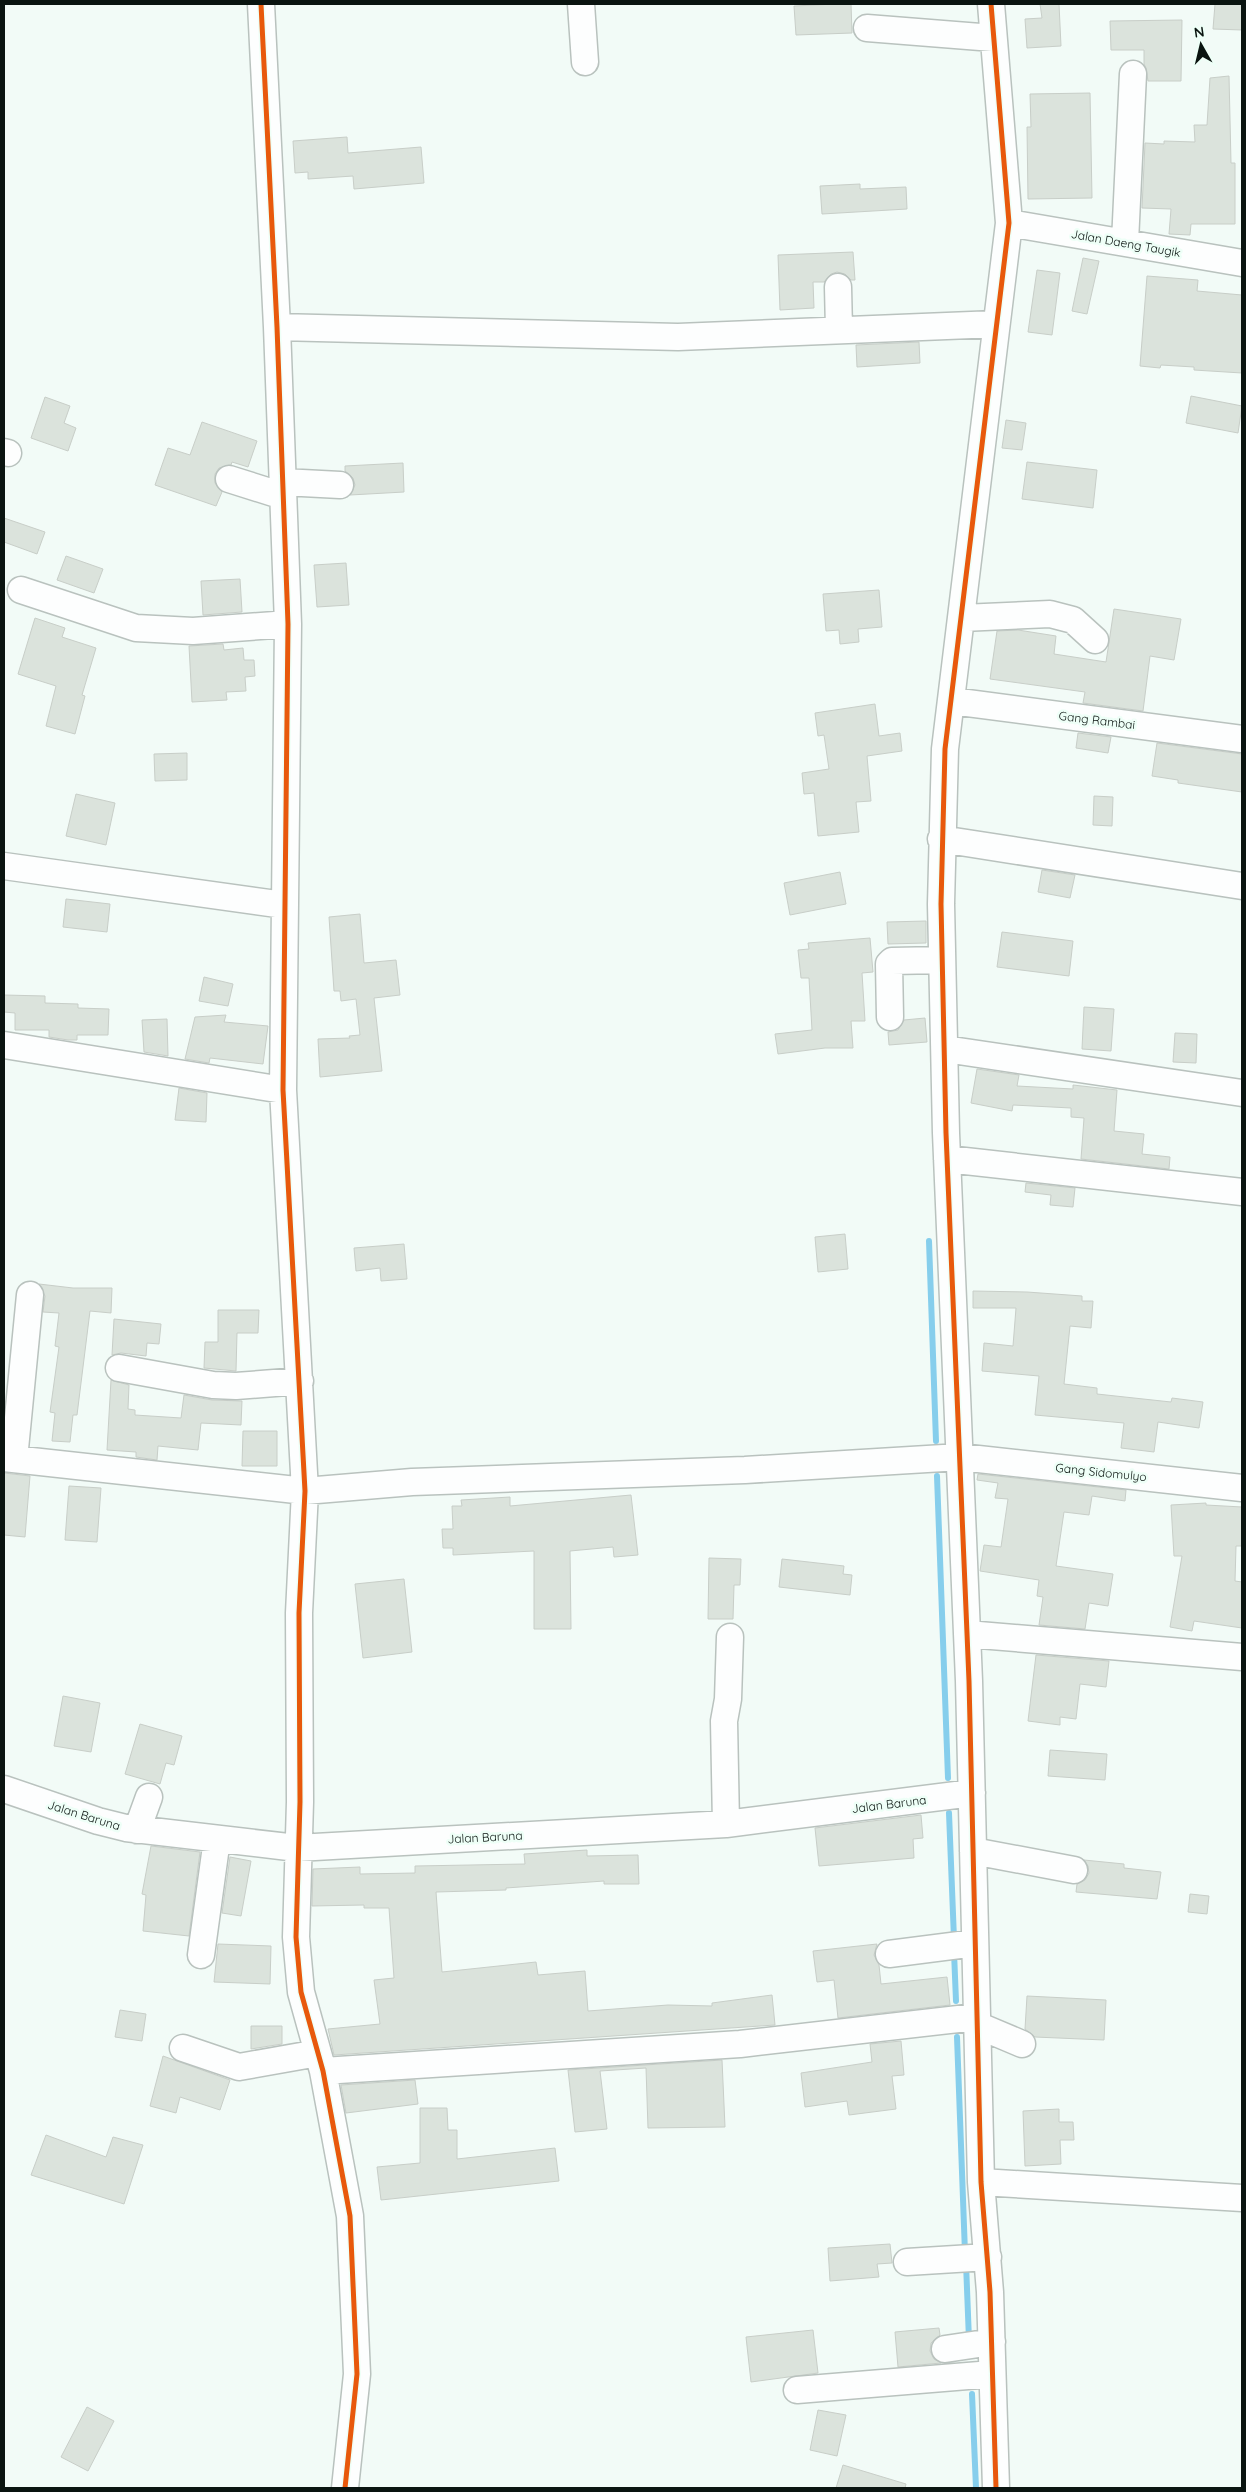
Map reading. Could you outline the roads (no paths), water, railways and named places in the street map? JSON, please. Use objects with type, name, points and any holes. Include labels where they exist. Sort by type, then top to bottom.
[{"type":"street","points":[[261,4],[277,327],[288,624],[283,1090],[305,1491],[299,1613],[300,1802],[297,1848],[296,1936],[301,1992],[320,2062],[350,2216],[357,2374],[345,2488]]},
{"type":"street","points":[[581,4],[585,62]]},
{"type":"street","points":[[990,4],[1009,223],[945,749],[942,839],[942,960],[967,1634],[973,1851],[957,1946],[976,2021],[981,2182],[973,2258],[969,2346],[992,2374],[996,2488]]},
{"type":"street","points":[[868,28],[993,38]]},
{"type":"street","points":[[1126,242],[1134,74]]},
{"type":"street","name":"Jalan Daeng Taugik","points":[[1009,223],[1242,263]]},
{"type":"street","points":[[838,287],[839,330]]},
{"type":"street","points":[[277,327],[678,337],[996,324]]},
{"type":"street","points":[[229,479],[283,489],[340,485]]},
{"type":"street","points":[[21,590],[136,628],[193,631],[288,624]]},
{"type":"street","points":[[962,618],[1050,614],[1073,620],[1095,640]]},
{"type":"street","name":"Gang Rambai","points":[[952,701],[1242,739]]},
{"type":"street","points":[[942,839],[1242,886]]},
{"type":"street","points":[[4,866],[284,905]]},
{"type":"street","points":[[890,1017],[889,964],[892,961],[942,960]]},
{"type":"street","points":[[4,1045],[283,1090]]},
{"type":"street","points":[[945,1049],[1242,1093]]},
{"type":"street","points":[[948,1159],[1242,1192]]},
{"type":"street","points":[[9,1459],[30,1295]]},
{"type":"street","points":[[120,1368],[213,1385],[236,1386],[300,1381]]},
{"type":"street","name":"Gang Sidomulyo","points":[[9,1459],[305,1491],[430,1482],[745,1470],[960,1457],[1242,1488]]},
{"type":"street","points":[[967,1634],[1242,1657]]},
{"type":"street","points":[[726,1824],[724,1720],[728,1699],[730,1637]]},
{"type":"street","name":"Jalan Baruna","points":[[4,1789],[98,1821],[137,1830],[297,1848],[726,1824],[972,1793]]},
{"type":"street","points":[[137,1830],[149,1797]]},
{"type":"street","points":[[201,1955],[217,1840]]},
{"type":"street","points":[[973,1851],[1074,1870]]},
{"type":"street","points":[[889,1954],[957,1946]]},
{"type":"street","points":[[183,2048],[239,2067],[740,2044],[976,2021],[1022,2044]]},
{"type":"street","points":[[981,2182],[1242,2198]]},
{"type":"street","points":[[907,2262],[973,2258]]},
{"type":"street","points":[[797,2390],[992,2374]]},
{"type":"waterway","points":[[929,1241],[936,1441]]},
{"type":"waterway","points":[[937,1476],[948,1778]]},
{"type":"waterway","points":[[949,1813],[954,1939]]},
{"type":"waterway","points":[[954,1952],[956,2001]]},
{"type":"waterway","points":[[957,2037],[965,2253]]},
{"type":"waterway","points":[[966,2263],[969,2340]]},
{"type":"waterway","points":[[972,2394],[976,2488]]}]
